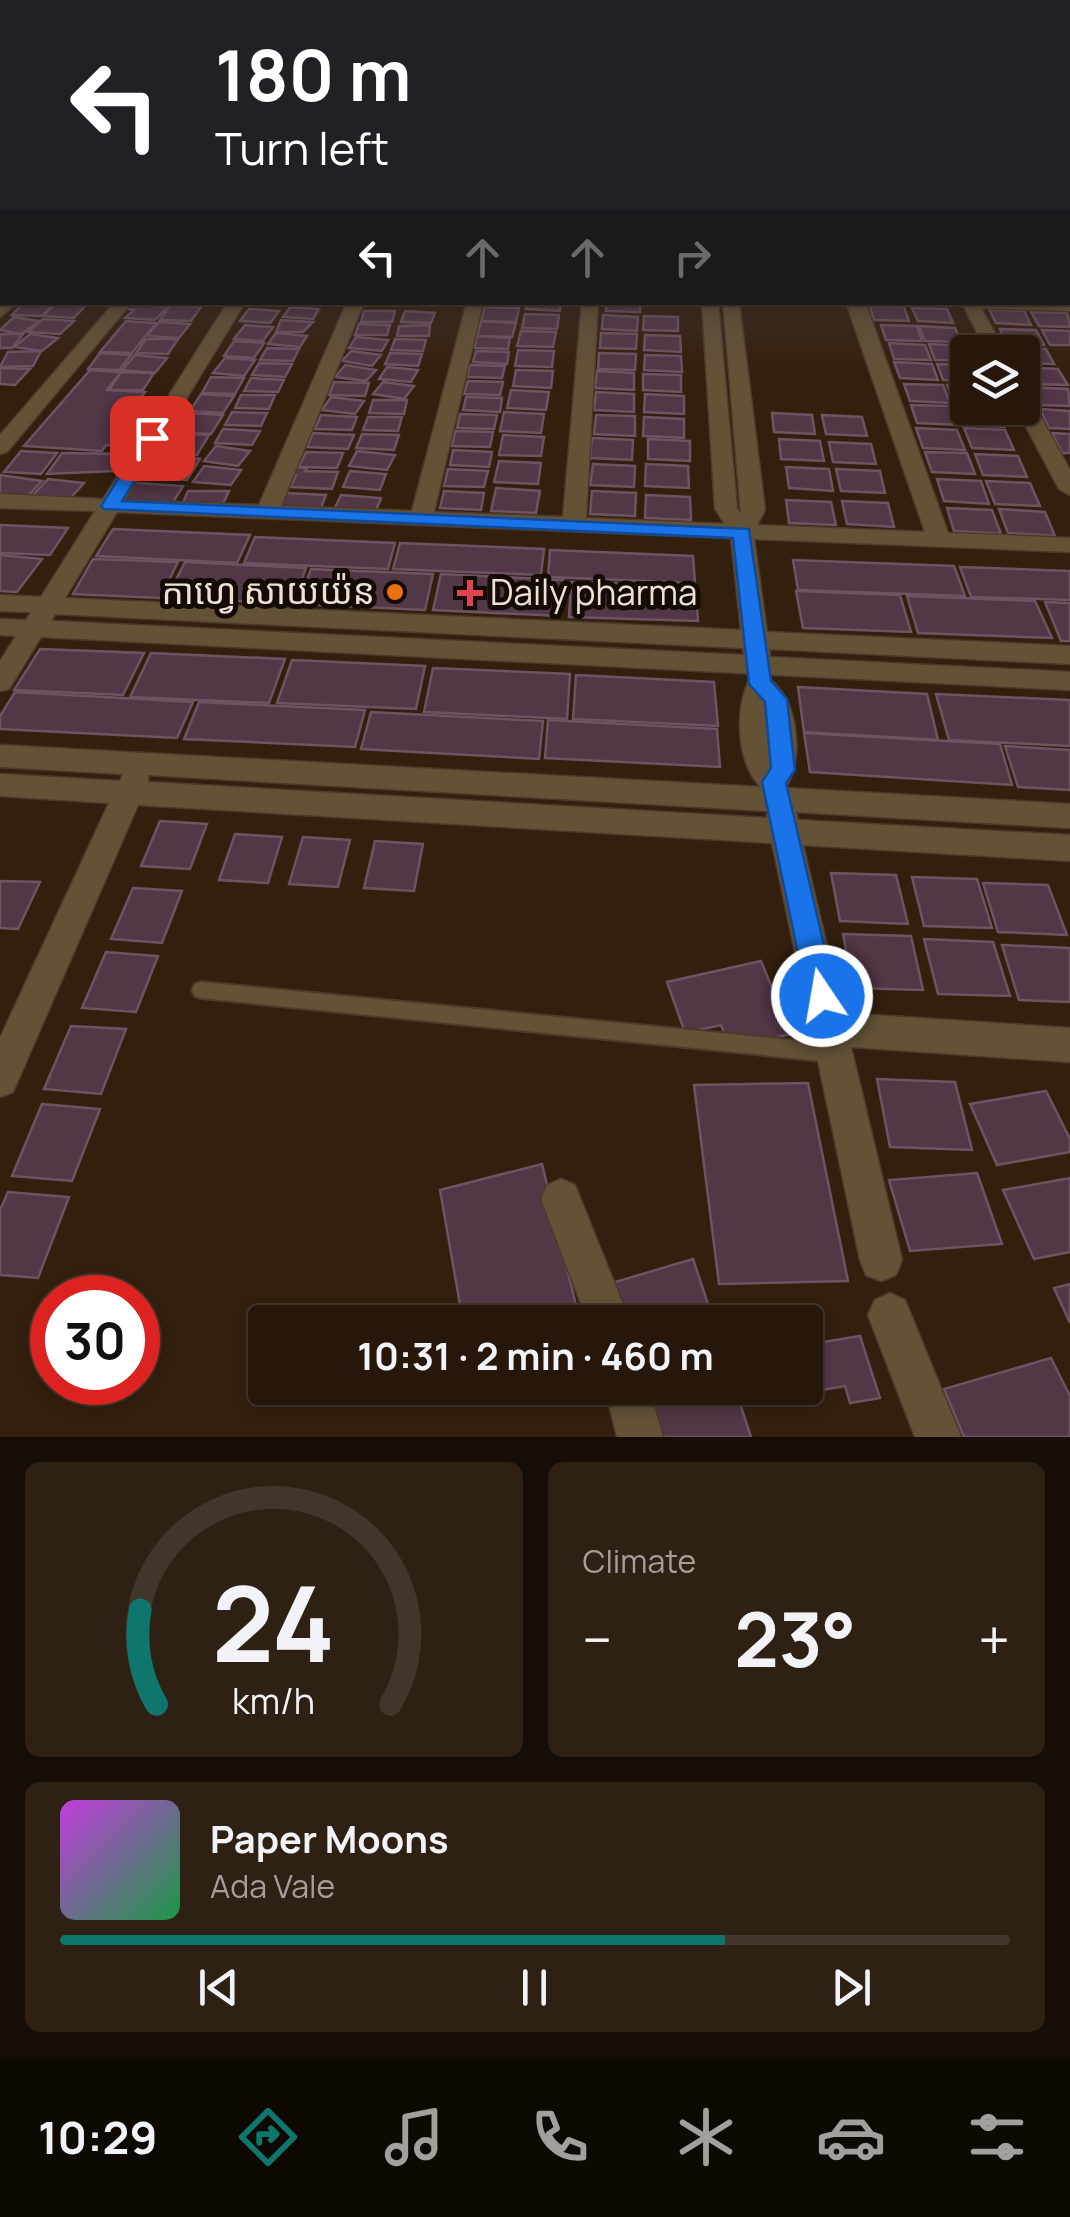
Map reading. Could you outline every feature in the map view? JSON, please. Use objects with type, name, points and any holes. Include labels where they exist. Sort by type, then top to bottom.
[{"type":"street","points":[[0,448],[121,305]]},
{"type":"street","points":[[0,682],[235,305]]},
{"type":"street","points":[[266,512],[355,305]]},
{"type":"street","points":[[421,518],[474,305]]},
{"type":"street","points":[[574,524],[590,305]]},
{"type":"street","points":[[710,305],[726,509],[742,533],[758,663],[753,698],[760,769],[779,804],[881,1260]]},
{"type":"street","points":[[731,305],[754,510],[742,533]]},
{"type":"street","points":[[855,305],[940,540]]},
{"type":"street","points":[[971,305],[987,335]]},
{"type":"street","points":[[1037,305],[1070,306]]},
{"type":"street","points":[[712,326],[734,326]]},
{"type":"street","points":[[716,377],[739,378]]},
{"type":"street","points":[[1035,425],[1070,488]]},
{"type":"street","points":[[0,501],[1070,545]]},
{"type":"street","points":[[0,602],[50,605],[165,623]]},
{"type":"street","points":[[0,627],[165,623],[636,646],[758,663],[1070,681]]},
{"type":"street","points":[[758,663],[892,646],[1070,655]]},
{"type":"street","points":[[892,646],[900,673]]},
{"type":"street","points":[[0,756],[135,778],[447,811],[779,804],[1070,848]]},
{"type":"street","points":[[0,785],[135,778],[455,782],[779,804],[1070,816]]},
{"type":"street","points":[[0,1079],[135,778]]},
{"type":"street","points":[[447,811],[455,782]]},
{"type":"street","points":[[832,1041],[1069,1046]]},
{"type":"street","points":[[561,1199],[602,1305]]},
{"type":"street","points":[[890,1315],[938,1437]]},
{"type":"street","points":[[631,1405],[640,1437]]},
{"type":"lane","points":[[201,990],[832,1041]]},
{"type":"building","points":[[21,305],[52,305],[42,316],[12,315]]},
{"type":"building","points":[[54,305],[86,305],[74,318],[43,316]]},
{"type":"building","points":[[130,305],[168,307],[155,320],[125,318],[134,310],[126,309]]},
{"type":"building","points":[[527,305],[561,305],[560,311],[526,309]]},
{"type":"building","points":[[606,305],[640,305],[640,312],[606,311]]},
{"type":"building","points":[[170,306],[201,307],[191,321],[160,320]]},
{"type":"building","points":[[870,306],[904,307],[909,321],[874,320]]},
{"type":"building","points":[[290,307],[319,309],[313,319],[283,317]]},
{"type":"building","points":[[485,307],[519,308],[516,322],[481,321]]},
{"type":"building","points":[[912,308],[947,309],[953,323],[918,321]]},
{"type":"building","points":[[249,309],[279,311],[270,323],[240,321]]},
{"type":"building","points":[[989,309],[1024,311],[1031,325],[996,323]]},
{"type":"building","points":[[364,311],[395,311],[392,322],[361,322]]},
{"type":"building","points":[[405,311],[435,313],[431,323],[401,322]]},
{"type":"building","points":[[1031,312],[1067,313],[1070,327],[1039,326]]},
{"type":"building","points":[[525,314],[559,315],[557,329],[522,328]]},
{"type":"building","points":[[603,315],[638,317],[637,331],[602,329]]},
{"type":"building","points":[[644,316],[678,317],[678,331],[643,330]]},
{"type":"building","points":[[14,317],[39,321],[21,334],[0,330]]},
{"type":"building","points":[[43,319],[74,321],[60,334],[28,332]]},
{"type":"building","points":[[281,320],[313,322],[303,332],[276,332]]},
{"type":"building","points":[[126,321],[156,323],[132,353],[100,352]]},
{"type":"building","points":[[481,321],[516,323],[512,337],[477,336]]},
{"type":"building","points":[[159,322],[190,324],[179,338],[147,336]]},
{"type":"building","points":[[359,324],[390,325],[387,335],[355,335]]},
{"type":"building","points":[[245,325],[273,327],[263,341],[234,339]]},
{"type":"building","points":[[430,325],[429,336],[397,336],[399,326]]},
{"type":"building","points":[[881,325],[917,326],[922,341],[886,340]]},
{"type":"building","points":[[919,326],[955,328],[958,335],[950,335],[950,342],[925,341]]},
{"type":"building","points":[[1000,329],[1036,330],[1039,335],[1003,335]]},
{"type":"building","points":[[1042,330],[1070,331],[1070,345],[1050,345]]},
{"type":"building","points":[[521,331],[556,332],[553,347],[517,346]]},
{"type":"building","points":[[276,333],[307,336],[300,347],[268,344]]},
{"type":"building","points":[[601,333],[637,334],[636,349],[600,348]]},
{"type":"building","points":[[0,334],[23,334],[12,348],[0,348]]},
{"type":"building","points":[[30,334],[58,338],[42,351],[14,347]]},
{"type":"building","points":[[645,335],[680,336],[681,352],[644,350]]},
{"type":"building","points":[[477,336],[510,338],[508,349],[474,348]]},
{"type":"building","points":[[356,337],[388,340],[382,351],[349,348]]},
{"type":"building","points":[[146,339],[178,339],[168,354],[136,353]]},
{"type":"building","points":[[395,339],[426,340],[423,351],[391,350]]},
{"type":"building","points":[[234,341],[264,343],[254,358],[224,356]]},
{"type":"building","points":[[889,343],[925,345],[931,360],[894,359]]},
{"type":"building","points":[[929,344],[950,345],[950,360],[935,360]]},
{"type":"building","points":[[267,348],[299,349],[293,361],[260,360]]},
{"type":"building","points":[[1040,349],[1046,349],[1054,364],[1040,364]]},
{"type":"building","points":[[518,350],[554,351],[552,367],[515,366]]},
{"type":"building","points":[[41,351],[33,366],[0,367],[8,352]]},
{"type":"building","points":[[351,351],[381,355],[372,366],[342,361]]},
{"type":"building","points":[[476,351],[509,352],[507,364],[473,362]]},
{"type":"building","points":[[100,353],[131,355],[119,370],[88,369]]},
{"type":"building","points":[[390,353],[422,354],[418,366],[385,364]]},
{"type":"building","points":[[599,353],[636,354],[635,370],[598,369]]},
{"type":"building","points":[[135,355],[167,358],[155,373],[122,370]]},
{"type":"building","points":[[645,355],[681,356],[682,372],[644,370]]},
{"type":"building","points":[[225,358],[255,360],[244,376],[213,373]]},
{"type":"building","points":[[894,362],[932,364],[938,380],[900,378]]},
{"type":"building","points":[[259,363],[292,364],[285,377],[252,375]]},
{"type":"building","points":[[937,364],[950,364],[950,380],[943,380]]},
{"type":"building","points":[[345,365],[376,370],[366,381],[335,377]]},
{"type":"building","points":[[470,365],[505,366],[502,378],[467,377]]},
{"type":"building","points":[[387,367],[418,370],[411,382],[379,379]]},
{"type":"building","points":[[0,368],[30,369],[15,385],[0,384]]},
{"type":"building","points":[[1040,368],[1058,369],[1068,385],[1040,384]]},
{"type":"building","points":[[90,370],[121,372],[107,390],[145,392],[116,429],[140,431],[128,447],[106,445],[102,451],[24,446]]},
{"type":"building","points":[[516,370],[553,371],[551,388],[513,386]]},
{"type":"building","points":[[597,371],[634,373],[634,390],[595,388]]},
{"type":"building","points":[[121,372],[154,373],[143,390],[109,390]]},
{"type":"building","points":[[643,374],[681,375],[681,392],[643,390]]},
{"type":"building","points":[[211,377],[244,378],[235,394],[202,393]]},
{"type":"building","points":[[251,378],[284,380],[278,392],[244,391]]},
{"type":"building","points":[[468,381],[503,382],[500,395],[464,394]]},
{"type":"building","points":[[334,382],[369,383],[365,396],[329,395]]},
{"type":"building","points":[[383,382],[414,386],[404,399],[373,394]]},
{"type":"building","points":[[904,384],[943,385],[950,403],[910,401]]},
{"type":"building","points":[[1040,388],[1068,389],[1070,406],[1040,405]]},
{"type":"building","points":[[511,390],[549,392],[546,410],[507,408]]},
{"type":"building","points":[[596,392],[634,394],[634,412],[594,410]]},
{"type":"building","points":[[201,394],[234,396],[223,413],[190,411]]},
{"type":"building","points":[[645,394],[684,396],[684,414],[644,412]]},
{"type":"building","points":[[241,395],[275,395],[269,409],[235,408]]},
{"type":"building","points":[[331,397],[364,401],[355,414],[322,410]]},
{"type":"building","points":[[466,397],[502,398],[500,412],[463,410]]},
{"type":"building","points":[[373,400],[407,400],[404,414],[369,413]]},
{"type":"building","points":[[911,405],[950,406],[950,425],[917,423]]},
{"type":"building","points":[[1040,409],[1070,411],[1070,429],[1049,428]]},
{"type":"building","points":[[232,412],[267,413],[261,426],[225,425]]},
{"type":"building","points":[[504,412],[544,414],[541,433],[500,431]]},
{"type":"building","points":[[190,413],[223,415],[211,434],[178,432]]},
{"type":"building","points":[[772,413],[812,415],[815,434],[774,432]]},
{"type":"building","points":[[460,414],[497,415],[494,429],[457,428]]},
{"type":"building","points":[[321,415],[357,417],[352,430],[315,429]]},
{"type":"building","points":[[596,415],[635,416],[635,436],[594,434]]},
{"type":"building","points":[[822,415],[862,417],[867,436],[826,434]]},
{"type":"building","points":[[368,417],[402,417],[398,431],[363,430]]},
{"type":"building","points":[[644,417],[684,419],[684,438],[643,436]]},
{"type":"building","points":[[916,428],[957,430],[965,450],[923,448]]},
{"type":"building","points":[[964,428],[1005,430],[1014,450],[972,448]]},
{"type":"building","points":[[223,429],[260,431],[252,445],[215,443]]},
{"type":"building","points":[[455,431],[493,432],[490,447],[452,446]]},
{"type":"building","points":[[170,433],[209,435],[197,455],[156,452]]},
{"type":"building","points":[[313,433],[354,435],[348,449],[307,447]]},
{"type":"building","points":[[1052,433],[1070,434],[1070,453],[1062,453]]},
{"type":"building","points":[[362,434],[399,435],[394,450],[356,448]]},
{"type":"building","points":[[503,435],[544,437],[541,456],[499,455]]},
{"type":"building","points":[[592,438],[633,440],[632,460],[590,458]]},
{"type":"building","points":[[648,439],[690,441],[690,461],[648,459]]},
{"type":"building","points":[[779,439],[820,441],[824,461],[781,459]]},
{"type":"building","points":[[829,442],[871,444],[876,464],[833,462]]},
{"type":"building","points":[[216,446],[250,451],[238,466],[204,461]]},
{"type":"building","points":[[453,450],[492,452],[489,467],[450,465]]},
{"type":"building","points":[[21,451],[57,453],[41,474],[4,472]]},
{"type":"building","points":[[357,451],[395,455],[387,470],[349,466]]},
{"type":"building","points":[[306,452],[343,453],[337,468],[299,467]]},
{"type":"building","points":[[925,452],[967,453],[975,474],[932,472]]},
{"type":"building","points":[[62,453],[124,454],[114,471],[47,474]]},
{"type":"building","points":[[975,454],[1018,456],[1027,477],[983,475]]},
{"type":"building","points":[[164,457],[200,459],[187,480],[150,478],[153,473],[143,472],[149,463],[160,463]]},
{"type":"building","points":[[499,461],[541,463],[538,484],[494,482]]},
{"type":"building","points":[[593,464],[635,466],[634,487],[590,485]]},
{"type":"building","points":[[646,464],[688,466],[689,488],[645,486]]},
{"type":"building","points":[[204,466],[241,470],[231,485],[193,482]]},
{"type":"building","points":[[292,467],[338,472],[332,489],[291,487],[296,475],[289,475]]},
{"type":"building","points":[[786,467],[829,469],[833,491],[789,488]]},
{"type":"building","points":[[448,469],[488,471],[484,487],[444,486]]},
{"type":"building","points":[[836,469],[880,471],[885,493],[841,491]]},
{"type":"building","points":[[350,471],[386,474],[380,490],[343,487]]},
{"type":"building","points":[[0,475],[42,481],[22,502],[0,498]]},
{"type":"building","points":[[48,479],[84,483],[67,502],[30,498]]},
{"type":"building","points":[[937,479],[981,481],[989,504],[944,501]]},
{"type":"building","points":[[986,481],[1030,483],[1040,506],[995,504]]},
{"type":"building","points":[[136,483],[183,486],[170,507],[124,500]]},
{"type":"building","points":[[496,488],[540,491],[536,513],[491,511]]},
{"type":"building","points":[[188,491],[229,491],[221,508],[181,507]]},
{"type":"building","points":[[444,491],[484,493],[481,510],[440,508]]},
{"type":"building","points":[[592,491],[636,493],[635,516],[590,514]]},
{"type":"building","points":[[285,493],[326,495],[319,513],[276,511]]},
{"type":"building","points":[[341,495],[381,498],[374,515],[333,512]]},
{"type":"building","points":[[646,495],[690,497],[691,520],[645,518]]},
{"type":"building","points":[[786,500],[831,502],[836,525],[789,523]]},
{"type":"building","points":[[842,501],[888,503],[894,527],[847,524]]},
{"type":"building","points":[[947,508],[992,510],[1001,534],[954,531]]},
{"type":"building","points":[[999,509],[1045,512],[1055,536],[1008,533]]},
{"type":"building","points":[[0,525],[68,528],[50,555],[0,553]]},
{"type":"building","points":[[113,529],[250,535],[237,563],[96,556]]},
{"type":"building","points":[[255,537],[395,543],[388,569],[244,563]]},
{"type":"building","points":[[400,543],[544,549],[541,575],[393,569]]},
{"type":"building","points":[[550,550],[693,556],[695,583],[548,577]]},
{"type":"building","points":[[0,555],[42,559],[17,592],[0,591]]},
{"type":"building","points":[[93,559],[178,562],[160,598],[73,594]]},
{"type":"building","points":[[793,560],[954,566],[965,596],[798,590]]},
{"type":"building","points":[[185,562],[306,568],[293,604],[167,597]]},
{"type":"building","points":[[960,567],[1070,571],[1070,600],[971,597]]},
{"type":"building","points":[[311,569],[433,574],[425,610],[298,604]]},
{"type":"building","points":[[441,574],[563,580],[560,616],[433,610]]},
{"type":"building","points":[[571,582],[695,585],[698,621],[569,617]]},
{"type":"building","points":[[796,591],[900,595],[911,632],[803,628]]},
{"type":"building","points":[[907,596],[1035,601],[1052,638],[918,633]]},
{"type":"building","points":[[1045,602],[1070,603],[1070,641],[1061,641]]},
{"type":"building","points":[[40,649],[144,653],[123,695],[14,690]]},
{"type":"building","points":[[151,653],[285,659],[269,703],[130,697]]},
{"type":"building","points":[[292,660],[425,666],[416,709],[277,703]]},
{"type":"building","points":[[433,668],[570,674],[567,719],[424,712]]},
{"type":"building","points":[[576,675],[714,682],[718,726],[573,719]]},
{"type":"building","points":[[798,687],[927,694],[938,740],[804,732]]},
{"type":"building","points":[[15,692],[193,702],[177,738],[0,729],[0,716]]},
{"type":"building","points":[[936,694],[1070,700],[1070,746],[949,740]]},
{"type":"building","points":[[199,702],[365,710],[355,747],[184,739]]},
{"type":"building","points":[[371,712],[543,721],[539,759],[361,749]]},
{"type":"building","points":[[548,720],[717,729],[720,767],[545,758]]},
{"type":"building","points":[[804,733],[1000,744],[1012,785],[810,772]]},
{"type":"building","points":[[1005,746],[1070,750],[1070,790],[1018,787]]},
{"type":"building","points":[[160,821],[207,824],[190,869],[141,866]]},
{"type":"building","points":[[235,834],[282,837],[268,883],[219,880]]},
{"type":"building","points":[[303,837],[350,840],[338,887],[289,884]]},
{"type":"building","points":[[375,841],[423,844],[414,891],[364,888]]},
{"type":"building","points":[[831,873],[896,875],[908,924],[840,921]]},
{"type":"building","points":[[912,877],[977,879],[992,928],[924,926]]},
{"type":"building","points":[[0,881],[40,882],[18,929],[0,928]]},
{"type":"building","points":[[983,883],[1048,885],[1067,935],[998,932]]},
{"type":"building","points":[[133,888],[182,891],[162,943],[111,939]]},
{"type":"building","points":[[843,934],[911,936],[923,990],[853,988]]},
{"type":"building","points":[[924,939],[993,942],[1010,996],[938,994]]},
{"type":"building","points":[[1002,945],[1070,948],[1070,1002],[1019,1000]]},
{"type":"building","points":[[106,952],[158,956],[136,1012],[82,1008]]},
{"type":"building","points":[[761,961],[791,1034],[730,1048],[721,1025],[685,1033],[667,982]]},
{"type":"building","points":[[71,1026],[126,1029],[101,1094],[44,1089]]},
{"type":"building","points":[[877,1079],[955,1082],[972,1150],[890,1147]]},
{"type":"building","points":[[808,1083],[848,1281],[719,1284],[694,1085]]},
{"type":"building","points":[[1046,1091],[1070,1139],[1070,1152],[997,1165],[970,1104]]},
{"type":"building","points":[[42,1104],[100,1109],[72,1181],[12,1176]]},
{"type":"building","points":[[542,1164],[576,1305],[460,1305],[440,1190]]},
{"type":"building","points":[[977,1173],[1002,1244],[910,1251],[889,1180]]},
{"type":"building","points":[[1070,1178],[1070,1252],[1034,1259],[1003,1190]]},
{"type":"building","points":[[8,1192],[69,1197],[39,1275],[0,1275],[0,1210]]},
{"type":"building","points":[[693,1259],[708,1305],[610,1305],[605,1285]]},
{"type":"building","points":[[1070,1284],[1070,1323],[1054,1288]]},
{"type":"building","points":[[860,1336],[880,1398],[850,1403],[845,1386],[823,1390],[823,1342]]},
{"type":"building","points":[[1051,1358],[1070,1396],[1070,1437],[964,1437],[944,1389]]},
{"type":"building","points":[[637,1405],[741,1405],[751,1437],[645,1437]]},
{"type":"place","name":"កាហ្វេ សាយយ៉ន","points":[[395,592]]},
{"type":"place","name":"Daily pharma","points":[[470,593]]},
{"type":"route","points":[[152,438],[110,506],[742,533],[760,684],[776,699],[783,770],[774,782],[822,996]]}]
